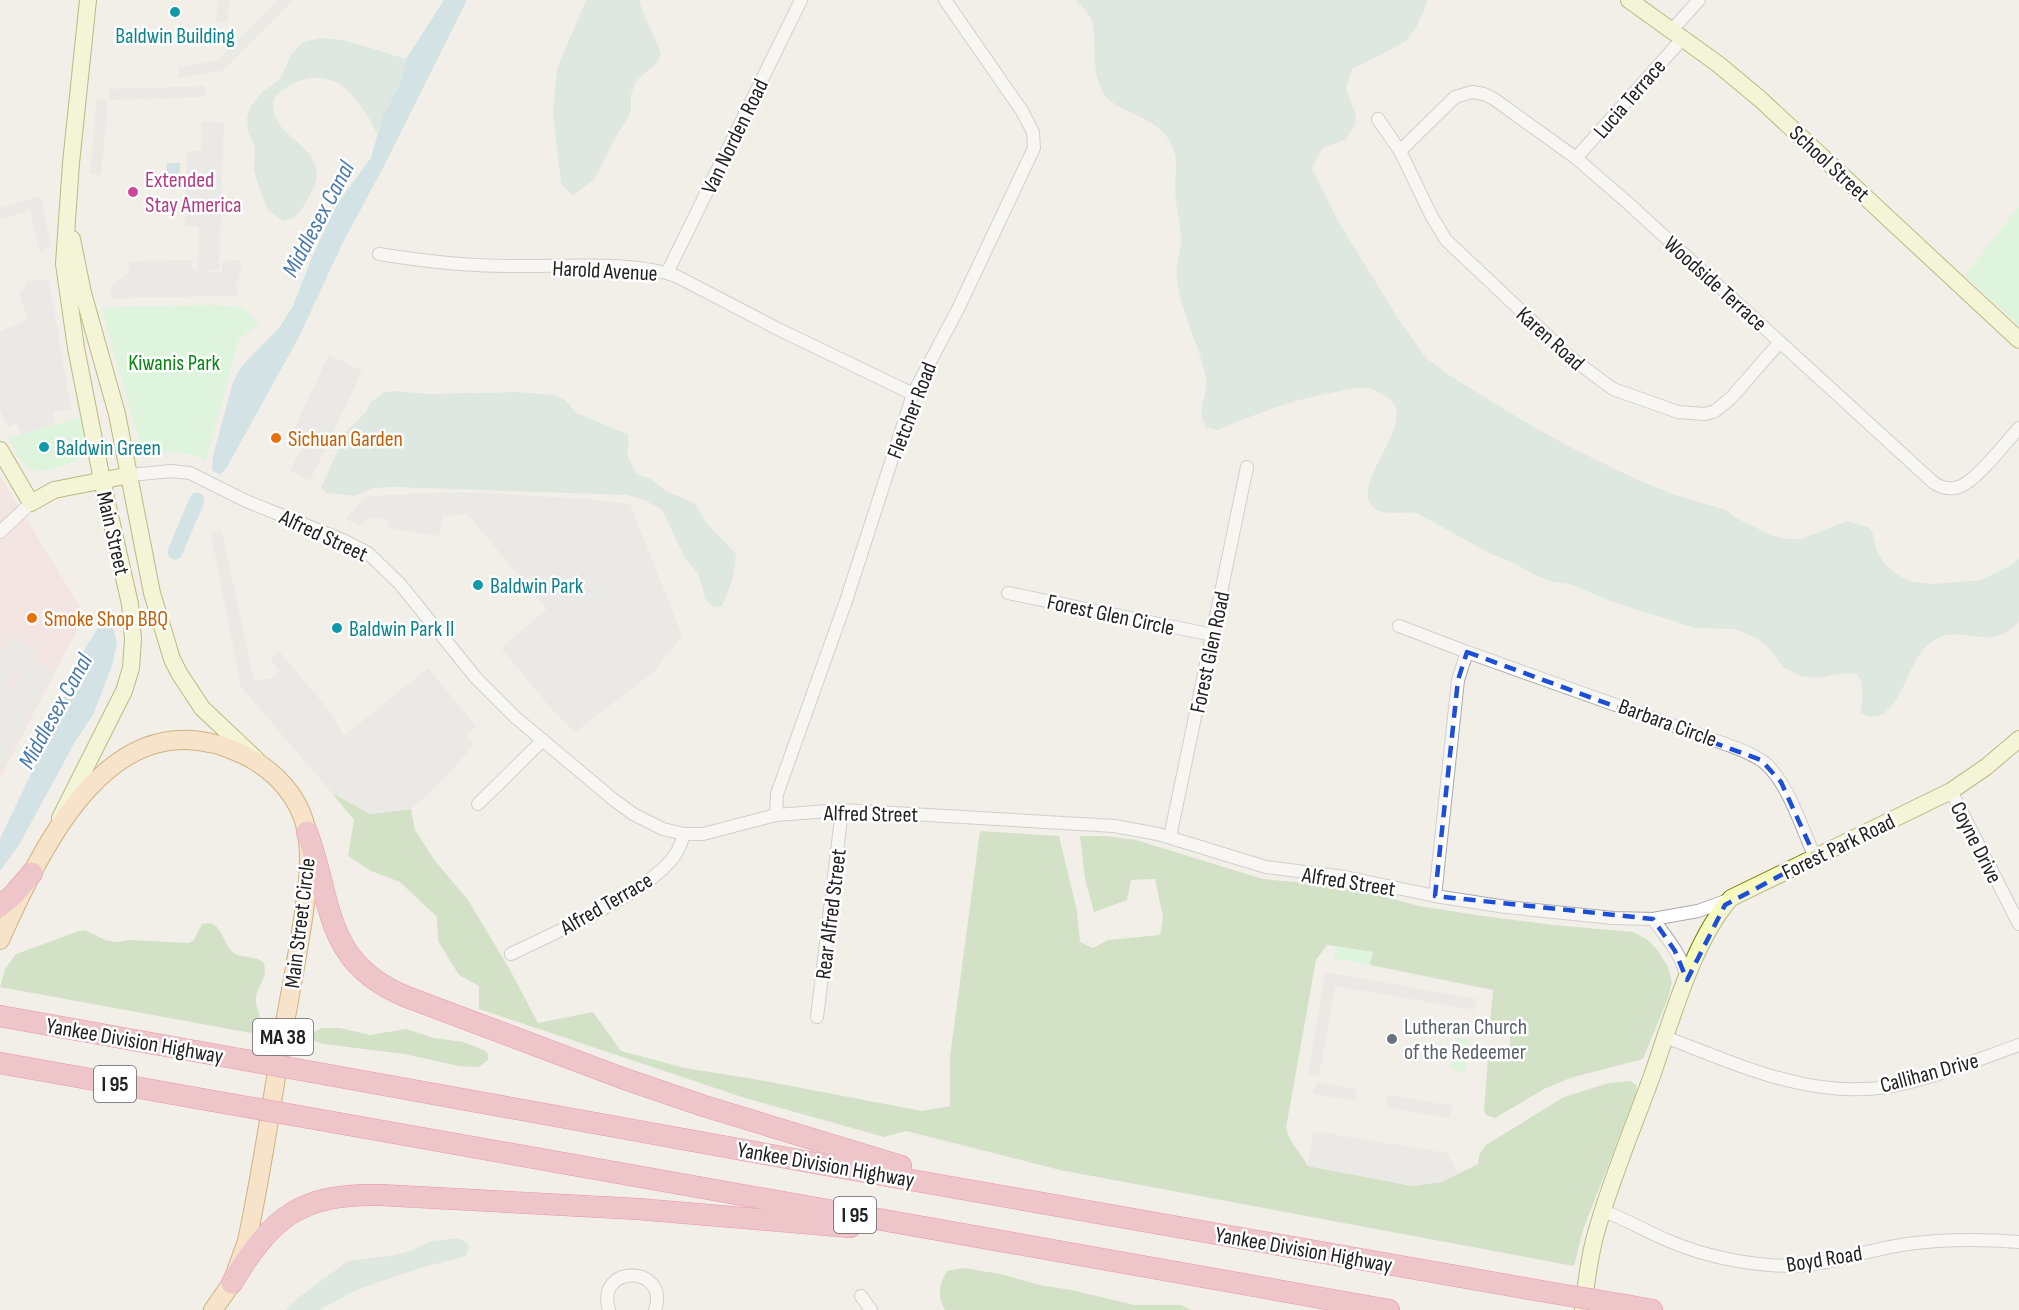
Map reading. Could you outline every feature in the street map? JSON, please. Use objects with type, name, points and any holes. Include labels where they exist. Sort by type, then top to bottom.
[{"type":"highway","points":[[307,832],[330,918],[340,940],[368,975],[396,993],[612,1075],[704,1106],[991,1193]]},
{"type":"highway","points":[[0,906],[32,873]]},
{"type":"highway","name":"Yankee Division Highway","points":[[5,1017],[1652,1310]]},
{"type":"highway","name":"Yankee Division Highway","points":[[0,1063],[1389,1310]]},
{"type":"highway","points":[[232,1283],[248,1255],[280,1220],[313,1202],[350,1195],[507,1201],[721,1215],[996,1240]]},
{"type":"main road","name":"Main Street","points":[[51,839],[81,774],[120,701],[130,668],[134,639],[130,604],[102,480],[66,285],[64,250],[88,0]]},
{"type":"main road","name":"School Street","points":[[1629,0],[1718,64],[1760,99],[2019,340]]},
{"type":"main road","name":"Main Street","points":[[68,211],[83,293],[117,414],[152,593],[172,659],[190,692],[202,708],[266,768]]},
{"type":"main road","points":[[0,450],[31,503],[54,490],[130,475]]},
{"type":"main road","name":"Forest Park Road","points":[[1583,1310],[1591,1254],[1603,1211],[1665,1037],[1710,928],[1731,898],[1951,791],[1979,772],[2019,739]]},
{"type":"main road","name":"Main Street Circle","points":[[0,940],[32,873],[51,839],[78,800],[97,779],[123,758],[142,748],[175,740],[203,741],[234,750],[266,768],[293,796],[307,832],[309,857],[308,884],[297,955],[251,1222],[232,1283],[213,1310]]},
{"type":"street","name":"Van Norden Road","points":[[667,273],[801,0]]},
{"type":"street","name":"Fletcher Road","points":[[776,815],[777,794],[846,601],[913,394],[958,309],[1035,146],[1032,129],[1018,105],[945,0]]},
{"type":"street","name":"Lucia Terrace","points":[[1576,158],[1677,34],[1699,0]]},
{"type":"street","name":"Woodside Terrace","points":[[1400,151],[1450,100],[1472,92],[1490,96],[1576,158],[1629,204],[1938,486],[1954,488],[1970,482],[2019,428]]},
{"type":"street","name":"Karen Road","points":[[1378,119],[1400,151],[1431,215],[1446,240],[1580,366],[1614,389],[1678,412],[1705,414],[1714,411],[1731,398],[1780,342]]},
{"type":"street","name":"Harold Avenue","points":[[379,254],[488,265],[611,267],[667,273],[913,394]]},
{"type":"street","name":"Forest Glen Road","points":[[1170,837],[1247,467]]},
{"type":"street","name":"Alfred Street","points":[[130,475],[171,471],[190,473],[246,501],[343,540],[368,553],[400,584],[488,690],[543,740],[633,814],[663,829],[684,834],[712,833],[776,815],[842,810],[1120,826],[1170,837],[1266,867],[1346,877],[1435,896],[1506,907],[1594,916],[1653,919],[1698,911],[1731,898]]},
{"type":"street","points":[[0,532],[31,503]]},
{"type":"street","name":"Forest Glen Circle","points":[[1008,593],[1213,635]]},
{"type":"street","name":"Barbara Circle","points":[[1399,626],[1718,741],[1761,760],[1781,782],[1815,856]]},
{"type":"street","points":[[1435,896],[1458,680],[1467,652]]},
{"type":"street","points":[[478,804],[543,740]]},
{"type":"street","name":"Coyne Drive","points":[[1951,791],[2019,924]]},
{"type":"street","name":"Rear Alfred Street","points":[[817,1017],[842,810]]},
{"type":"street","name":"Alfred Terrace","points":[[511,954],[582,920],[648,881],[674,857],[684,834]]},
{"type":"street","points":[[1653,919],[1683,965],[1687,980]]},
{"type":"street","name":"Callihan Drive","points":[[1665,1037],[1783,1080],[1818,1087],[1851,1089],[1875,1088],[1909,1082],[2019,1045]]},
{"type":"street","name":"Boyd Road","points":[[1603,1211],[1693,1250],[1726,1259],[1762,1264],[1799,1266],[1818,1264],[1891,1247],[1938,1240],[2019,1242]]},
{"type":"street","points":[[609,1310],[607,1296],[610,1287],[621,1277],[631,1275],[641,1276],[652,1285],[657,1299],[655,1310]]},
{"type":"street","points":[[861,1296],[871,1310]]},
{"type":"highlighted area","points":[[1467,652],[1761,760],[1781,782],[1815,857],[1725,905],[1687,980],[1675,951],[1653,919],[1435,896],[1458,680]]},
{"type":"shaded area","points":[[218,0],[229,0],[227,22],[216,21]]},
{"type":"shaded area","points":[[278,0],[293,0],[222,71],[178,78],[178,68],[218,60]]},
{"type":"shaded area","points":[[205,86],[205,97],[109,100],[109,89]]},
{"type":"shaded area","points":[[97,99],[108,100],[101,175],[90,173]]},
{"type":"shaded area","points":[[202,122],[224,123],[219,270],[210,270],[210,272],[222,272],[222,261],[241,260],[241,272],[236,284],[237,296],[111,298],[111,287],[129,272],[129,261],[192,260],[192,269],[198,269],[199,227],[185,226],[187,151],[201,151]]},
{"type":"shaded area","points":[[40,196],[51,244],[40,253],[30,210],[0,219],[0,208]]},
{"type":"shaded area","points":[[49,280],[71,410],[53,412],[55,424],[21,434],[16,423],[9,427],[0,411],[0,331],[28,320],[19,293],[23,291],[27,281]]},
{"type":"shaded area","points":[[329,355],[362,371],[310,481],[290,471],[307,436],[294,429]]},
{"type":"shaded area","points":[[0,476],[85,615],[0,778]]},
{"type":"shaded area","points":[[466,492],[587,499],[630,504],[682,635],[654,672],[575,732],[549,706],[501,648],[547,609],[467,514],[443,515],[439,536],[390,528],[387,520],[380,518],[371,517],[360,526],[345,519],[367,496]]},
{"type":"shaded area","points":[[222,532],[254,680],[272,678],[280,671],[270,659],[279,651],[332,714],[344,736],[428,668],[476,726],[466,736],[474,745],[438,785],[411,809],[370,814],[331,792],[241,687],[211,533]]},
{"type":"shaded area","points":[[11,636],[39,651],[34,661],[53,671],[0,772],[0,651],[2,652]],"holes":[[[13,672],[20,676],[7,700]]]},
{"type":"shaded area","points":[[1325,972],[1477,999],[1475,1010],[1335,986],[1319,1076],[1308,1074]]},
{"type":"shaded area","points":[[1316,1082],[1357,1089],[1355,1101],[1314,1094]]},
{"type":"shaded area","points":[[1388,1095],[1452,1106],[1450,1118],[1386,1107]]},
{"type":"shaded area","points":[[1313,1131],[1447,1153],[1458,1173],[1441,1182],[1413,1186],[1308,1166]]},
{"type":"green space","points":[[586,0],[639,0],[661,54],[657,63],[636,81],[631,95],[631,111],[595,178],[573,196],[561,183],[553,114],[557,69]]},
{"type":"green space","points":[[1076,0],[1428,0],[1417,26],[1405,42],[1352,69],[1346,89],[1356,116],[1355,125],[1346,139],[1323,148],[1312,168],[1338,221],[1399,320],[1426,358],[1449,375],[1570,447],[1672,494],[1726,510],[1736,518],[1773,536],[1801,539],[1847,521],[1868,527],[1872,531],[1877,551],[1885,564],[1896,574],[1910,581],[1933,584],[1981,580],[2012,565],[2019,558],[2019,621],[2005,633],[1995,637],[1954,634],[1933,641],[1916,659],[1899,696],[1891,706],[1883,714],[1873,716],[1861,713],[1862,688],[1857,674],[1846,673],[1818,678],[1800,676],[1783,667],[1769,648],[1758,639],[1735,629],[1695,628],[1613,602],[1569,584],[1550,581],[1489,553],[1417,513],[1392,513],[1374,508],[1370,503],[1368,493],[1370,480],[1396,423],[1396,410],[1391,401],[1373,389],[1357,388],[1324,394],[1278,407],[1218,430],[1206,427],[1202,409],[1206,379],[1200,354],[1182,305],[1177,279],[1181,236],[1175,195],[1175,154],[1166,136],[1158,128],[1116,105],[1101,89],[1096,69],[1093,23]]},
{"type":"green space","points":[[321,38],[353,43],[406,59],[400,85],[383,115],[377,133],[353,96],[332,81],[320,78],[306,79],[290,85],[276,96],[273,105],[276,118],[283,129],[312,157],[316,169],[315,183],[304,206],[294,217],[283,221],[268,210],[258,185],[254,169],[255,147],[248,132],[247,118],[251,106],[262,92],[280,79],[291,55],[303,42]]},
{"type":"green space","points":[[2019,206],[2019,326],[1965,275]]},
{"type":"green space","name":"Kiwanis Park","points":[[214,305],[243,308],[259,324],[239,339],[206,462],[180,453],[151,453],[140,444],[101,307]]},
{"type":"green space","points":[[394,391],[428,394],[516,392],[555,395],[566,401],[576,413],[628,434],[627,455],[637,475],[650,478],[666,491],[694,503],[708,525],[736,554],[732,581],[722,606],[713,607],[705,599],[699,575],[684,556],[662,510],[646,501],[627,495],[394,487],[373,488],[355,496],[327,493],[321,488],[346,432],[366,412],[371,402],[383,393]]},
{"type":"green space","points":[[82,417],[86,446],[84,452],[81,457],[66,465],[42,471],[30,469],[8,438]]},
{"type":"green space","points":[[331,792],[370,814],[411,809],[415,830],[435,861],[468,900],[510,970],[538,1023],[593,1012],[621,1051],[685,1068],[922,1111],[950,1106],[950,1057],[980,831],[1059,836],[1077,911],[1080,942],[1093,948],[1108,940],[1160,935],[1163,917],[1155,879],[1131,880],[1127,900],[1094,912],[1085,879],[1080,836],[1106,836],[1136,840],[1263,879],[1338,886],[1419,906],[1476,915],[1633,932],[1648,940],[1658,951],[1668,967],[1672,982],[1668,998],[1643,1059],[1570,1078],[1544,1089],[1495,1118],[1486,1115],[1484,1110],[1489,1047],[1510,1048],[1510,1030],[1490,1026],[1493,990],[1370,965],[1372,952],[1327,945],[1316,960],[1286,1128],[1293,1144],[1308,1166],[1413,1186],[1441,1182],[1478,1164],[1480,1153],[1486,1145],[1564,1097],[1609,1083],[1631,1081],[1636,1085],[1637,1091],[1583,1230],[1574,1266],[1060,1170],[906,1131],[884,1137],[742,1097],[479,1009],[479,986],[459,975],[438,941],[437,917],[400,882],[371,871],[348,856],[354,820]]},
{"type":"green space","points":[[207,923],[219,930],[236,954],[264,963],[264,976],[256,999],[260,1018],[251,1033],[0,987],[5,969],[16,954],[79,931],[85,930],[105,940],[117,942],[129,940],[189,943],[194,940],[202,924]]},
{"type":"green space","points":[[1336,946],[1373,952],[1370,965],[1334,958]]},
{"type":"green space","points":[[322,1028],[340,1028],[370,1035],[406,1029],[434,1038],[463,1042],[484,1050],[488,1054],[488,1060],[479,1067],[459,1066],[404,1054],[323,1044],[309,1039],[312,1033]]},
{"type":"green space","points":[[1455,1038],[1469,1040],[1465,1072],[1450,1069]]},
{"type":"green space","points":[[458,1238],[467,1243],[469,1248],[466,1256],[417,1269],[354,1291],[319,1310],[286,1310],[298,1298],[348,1261],[390,1256],[410,1251],[432,1241]]},
{"type":"green space","points":[[964,1268],[1135,1305],[1181,1305],[1191,1310],[945,1310],[940,1295],[944,1276],[947,1271]]},
{"type":"water","name":"Middlesex Canal","points":[[444,0],[467,0],[384,166],[343,242],[300,335],[227,467],[220,475],[212,470],[213,456],[233,382],[241,367],[279,328],[293,306],[312,257],[337,204],[371,158],[383,115],[400,85],[406,59]]},
{"type":"water","points":[[167,163],[180,163],[179,189],[166,189]]},
{"type":"water","name":"Middlesex Canal","points":[[103,626],[113,628],[117,643],[112,666],[93,715],[76,740],[19,845],[0,871],[0,839],[39,757],[77,661],[98,628]]},
{"type":"waterway","name":"Middlesex Canal","points":[[175,552],[197,500]]},
{"type":"place","name":"Baldwin Building","points":[[175,12]]},
{"type":"place","name":"Extended Stay America","points":[[133,192]]},
{"type":"place","name":"Sichuan Garden","points":[[276,438]]},
{"type":"place","name":"Baldwin Green","points":[[44,447]]},
{"type":"place","name":"Baldwin Park","points":[[478,585]]},
{"type":"place","name":"Smoke Shop BBQ","points":[[32,618]]},
{"type":"place","name":"Baldwin Park II","points":[[337,628]]},
{"type":"place","name":"Lutheran Church of the Redeemer","points":[[1392,1039]]}]
